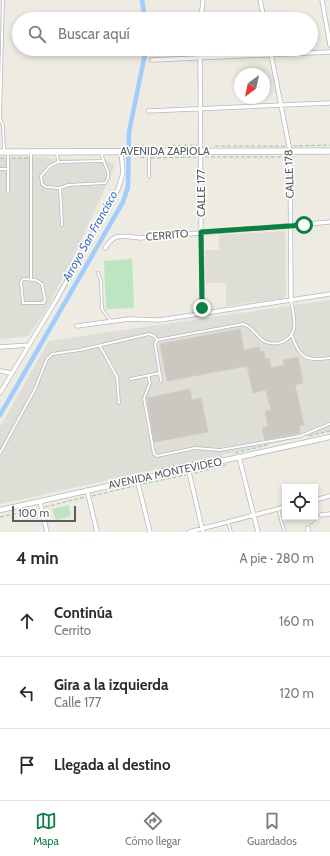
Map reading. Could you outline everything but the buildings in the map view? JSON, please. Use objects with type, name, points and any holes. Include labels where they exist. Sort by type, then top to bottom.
[{"type":"main road","name":"AVENIDA ZAPIOLA","points":[[4,152],[137,151],[148,149],[201,154],[330,151]]},
{"type":"street","points":[[202,12],[203,0]]},
{"type":"street","points":[[260,0],[263,12]]},
{"type":"street","points":[[322,0],[330,45]]},
{"type":"street","points":[[318,53],[330,52]]},
{"type":"street","points":[[152,60],[253,56]]},
{"type":"street","name":"CALLE 178","points":[[271,56],[289,151],[291,301]]},
{"type":"street","name":"CALLE 177","points":[[200,59],[203,313]]},
{"type":"street","points":[[148,111],[330,103]]},
{"type":"street","points":[[0,392],[55,302],[118,189],[123,173],[123,151]]},
{"type":"street","name":"CERRITO","points":[[105,248],[110,240],[116,236],[140,238],[330,222]]},
{"type":"street","points":[[77,326],[111,322],[129,318],[160,320],[330,294]]},
{"type":"street","points":[[0,347],[29,345]]},
{"type":"street","points":[[0,371],[12,373]]},
{"type":"street","name":"AVENIDA MONTEVIDEO","points":[[0,510],[330,437]]},
{"type":"street","points":[[239,457],[258,532]]},
{"type":"street","points":[[188,468],[203,530]]},
{"type":"street","points":[[137,479],[150,532]]},
{"type":"street","points":[[88,490],[97,532]]},
{"type":"street","points":[[318,499],[330,496]]},
{"type":"street","points":[[40,502],[47,532]]},
{"type":"street","points":[[189,532],[203,530],[282,508]]},
{"type":"street","points":[[321,515],[330,514]]},
{"type":"lane","points":[[3,0],[4,27],[0,119],[3,125],[4,152],[8,169],[8,193]]},
{"type":"lane","points":[[148,149],[149,177]]},
{"type":"lane","points":[[102,151],[102,161],[109,171],[108,178],[105,183],[73,184],[60,188],[43,186],[41,180],[46,170],[58,162],[102,161]]},
{"type":"lane","points":[[31,152],[31,279]]},
{"type":"lane","points":[[57,152],[58,162]]},
{"type":"lane","points":[[0,169],[8,169]]},
{"type":"lane","points":[[60,188],[62,224]]},
{"type":"lane","points":[[98,274],[101,281],[102,309],[111,322]]},
{"type":"lane","points":[[31,279],[39,281],[42,284],[45,299],[42,304],[25,304],[22,301],[21,280],[31,279]]},
{"type":"lane","points":[[291,301],[294,326],[292,336],[296,349],[302,356],[316,360],[330,358]]},
{"type":"lane","points":[[157,340],[243,324],[249,326],[260,338],[268,343],[277,343],[287,340],[292,336]]},
{"type":"lane","points":[[0,453],[35,389],[47,359],[52,354],[100,346],[148,334],[154,336],[157,340]]},
{"type":"lane","points":[[157,340],[155,344],[161,381]]},
{"type":"lane","points":[[100,346],[117,377],[119,403]]},
{"type":"lane","points":[[130,379],[160,373]]},
{"type":"lane","points":[[148,375],[150,384],[144,398],[154,454],[157,456],[195,448],[220,450],[300,436],[330,424]]},
{"type":"lane","points":[[278,509],[284,532]]},
{"type":"lane","points":[[228,522],[231,532]]},
{"type":"path","points":[[162,146],[201,144]]},
{"type":"path","points":[[148,149],[142,146],[137,151],[140,158],[289,151],[330,145]]},
{"type":"path","points":[[210,147],[216,146],[289,151]]},
{"type":"path","points":[[0,517],[227,465]]},
{"type":"path","points":[[308,530],[321,515]]},
{"type":"shaded area","points":[[48,157],[51,159],[107,160],[115,166],[73,258],[45,312],[28,336],[0,339],[0,158]]},
{"type":"shaded area","points":[[285,231],[286,295],[284,298],[226,306],[226,283],[206,283],[205,250],[219,250],[219,235]]},
{"type":"shaded area","points":[[330,300],[330,431],[0,504],[0,427],[49,341]]},
{"type":"green space","points":[[132,259],[134,308],[106,309],[104,261]]},
{"type":"green space","points":[[69,505],[71,516],[56,520],[52,509]]},
{"type":"waterway","name":"Arroyo San Francisco","points":[[142,0],[144,12]]},
{"type":"waterway","name":"Arroyo San Francisco","points":[[0,415],[123,202],[128,187],[129,132],[145,56]]},
{"type":"route","points":[[202,308],[201,232],[304,225]]}]
